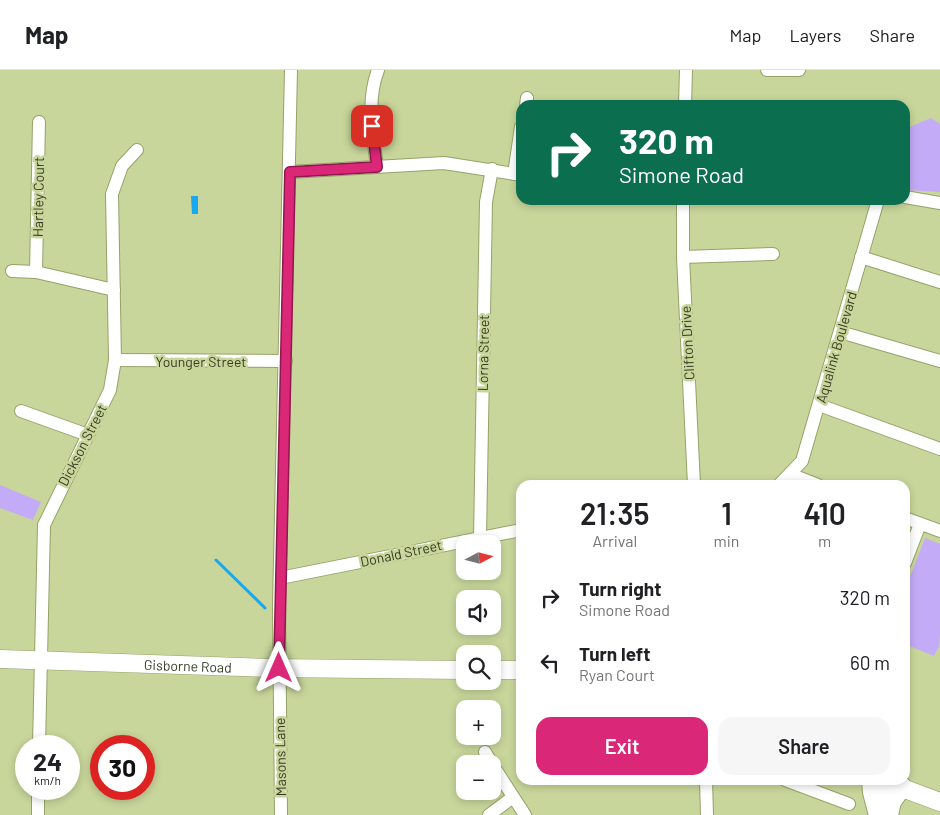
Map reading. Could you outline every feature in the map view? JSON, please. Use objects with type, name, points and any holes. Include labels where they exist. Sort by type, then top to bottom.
[{"type":"highway","points":[[873,785],[880,815]]},
{"type":"highway","points":[[887,815],[891,785]]},
{"type":"main road","name":"Gisborne Road","points":[[0,659],[39,662],[279,668],[456,670]]},
{"type":"main road","points":[[501,670],[516,670]]},
{"type":"main road","points":[[894,785],[940,802]]},
{"type":"street","name":"Masons Lane","points":[[282,815],[279,668],[280,578],[291,70]]},
{"type":"street","points":[[377,167],[370,113],[372,86],[378,70]]},
{"type":"street","points":[[685,100],[686,70]]},
{"type":"street","points":[[767,70],[799,70]]},
{"type":"street","name":"Hartley Court","points":[[36,272],[39,122]]},
{"type":"street","name":"Dickson Street","points":[[38,735],[44,525],[110,390],[115,360],[112,194],[122,166],[137,150]]},
{"type":"street","points":[[290,172],[444,163],[516,175]]},
{"type":"street","name":"Lorna Street","points":[[480,535],[486,209],[492,170]]},
{"type":"street","points":[[910,198],[940,203]]},
{"type":"street","name":"Clifton Drive","points":[[683,205],[683,257],[694,480]]},
{"type":"street","name":"Aqualink Boulevard","points":[[784,480],[802,461],[877,205]]},
{"type":"street","points":[[683,257],[773,254]]},
{"type":"street","points":[[862,257],[940,282]]},
{"type":"street","points":[[12,271],[36,272],[114,290]]},
{"type":"street","points":[[840,332],[940,361]]},
{"type":"street","name":"Younger Street","points":[[115,360],[286,361]]},
{"type":"street","points":[[819,404],[940,449]]},
{"type":"street","points":[[21,411],[88,435]]},
{"type":"street","points":[[790,474],[805,480]]},
{"type":"street","points":[[910,520],[940,532]]},
{"type":"street","points":[[910,550],[920,524]]},
{"type":"street","name":"Donald Street","points":[[492,535],[516,531]]},
{"type":"street","name":"Donald Street","points":[[280,578],[456,542]]},
{"type":"street","points":[[501,778],[525,815]]},
{"type":"street","points":[[706,785],[707,815]]},
{"type":"street","points":[[798,785],[849,804]]},
{"type":"street","points":[[489,815],[514,797]]},
{"type":"street","points":[[38,800],[38,815]]},
{"type":"shaded area","points":[[931,118],[940,124],[940,192],[910,190],[910,127]]},
{"type":"shaded area","points":[[0,485],[41,502],[33,520],[0,508]]},
{"type":"shaded area","points":[[925,538],[940,544],[940,633],[939,646],[934,656],[910,646],[910,577]]},
{"type":"water","points":[[191,196],[198,196],[198,214],[192,214]]},
{"type":"waterway","points":[[216,560],[265,608]]},
{"type":"route","points":[[279,668],[290,172],[377,167],[372,126]]}]
